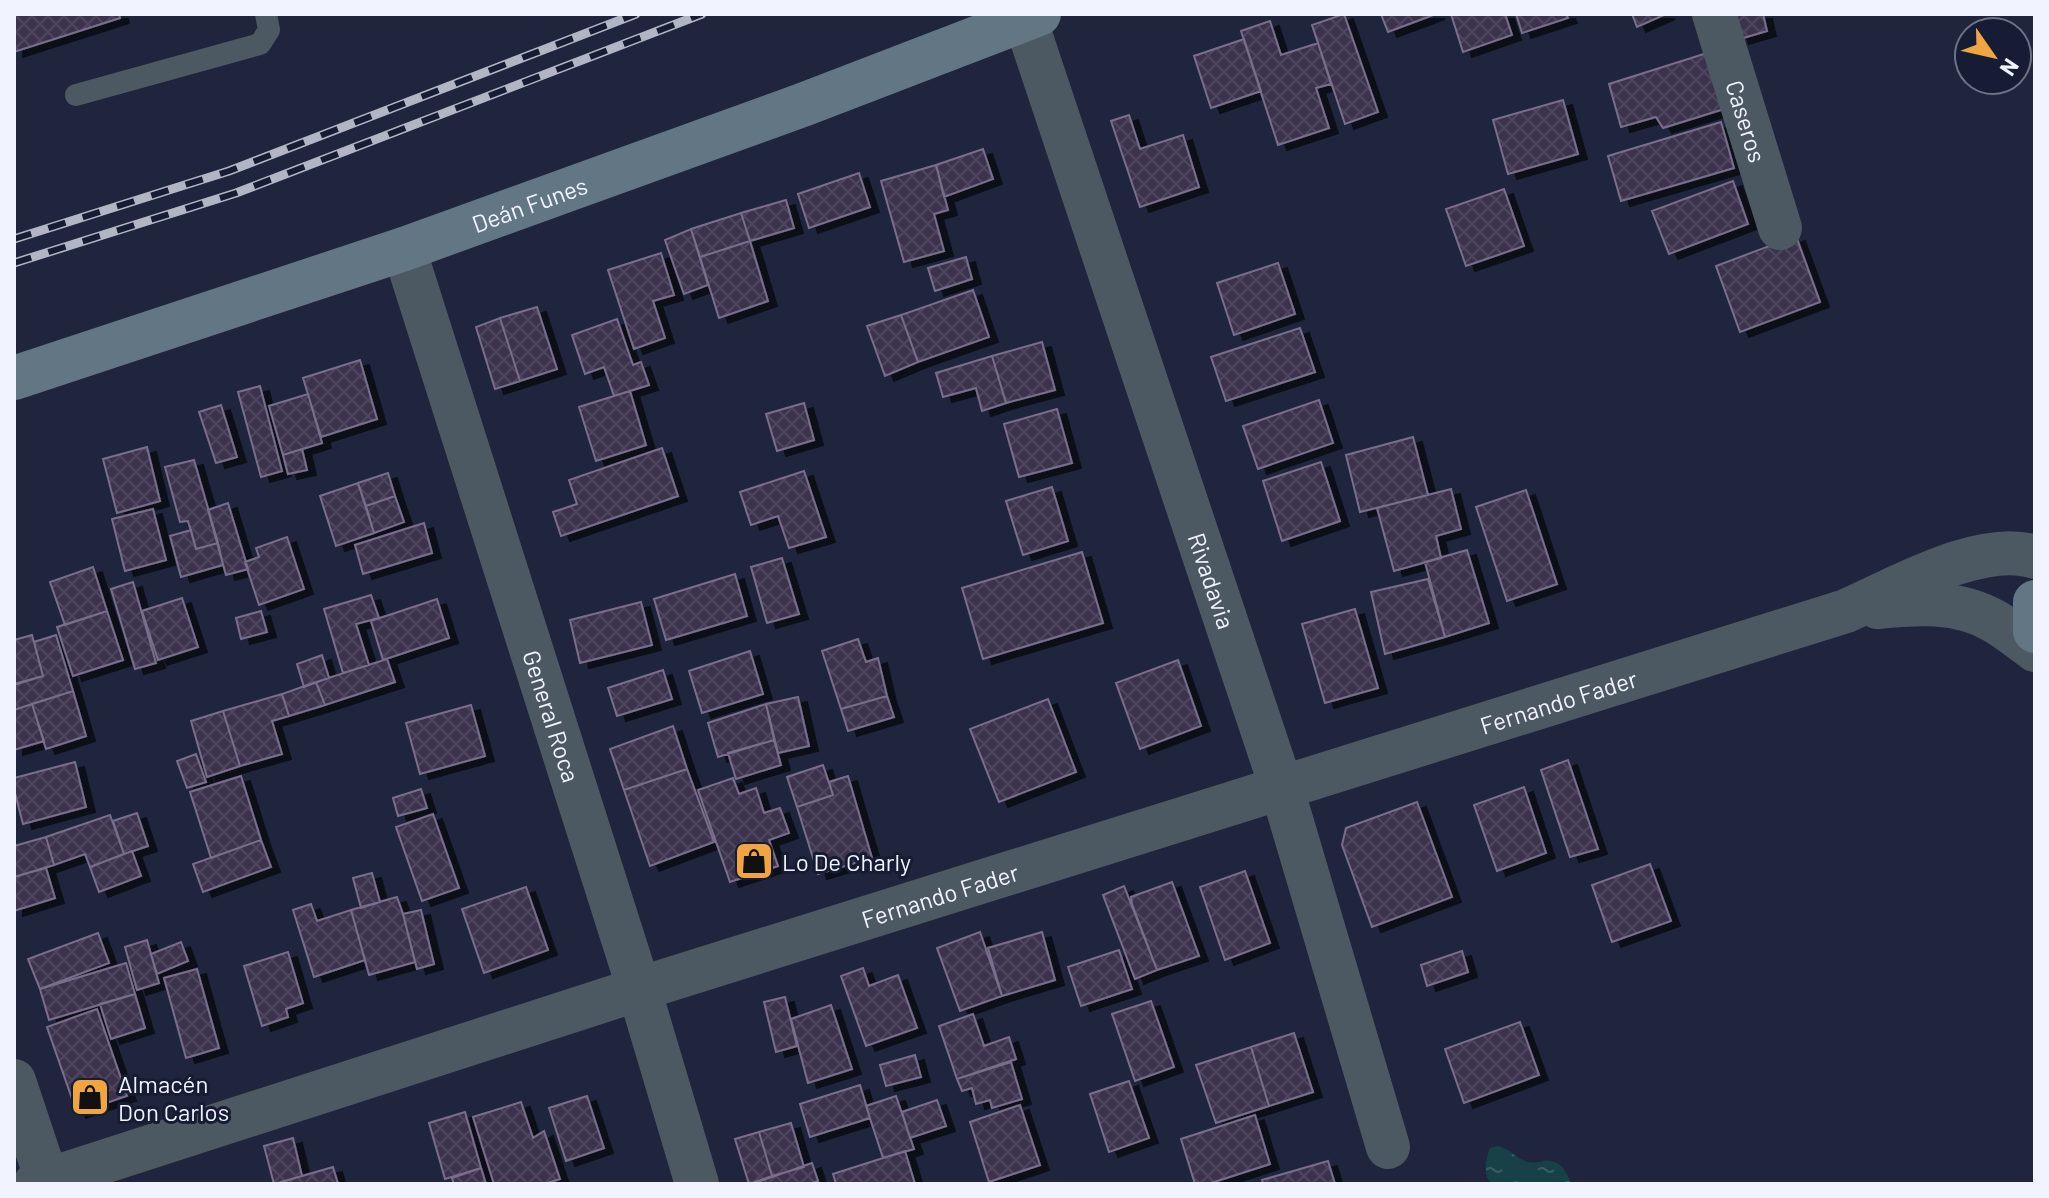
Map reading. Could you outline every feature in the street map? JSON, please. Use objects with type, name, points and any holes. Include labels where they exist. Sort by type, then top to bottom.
[{"type":"main road","name":"Deán Funes","points":[[14,378],[404,249],[805,104],[1032,17]]},
{"type":"main road","points":[[2035,602],[2035,631]]},
{"type":"street","name":"Caseros","points":[[1714,14],[1780,228]]},
{"type":"street","name":"Rivadavia","points":[[1032,17],[1282,789],[1388,1147]]},
{"type":"street","name":"General Roca","points":[[404,249],[639,989],[697,1184]]},
{"type":"street","name":"Fernando Fader","points":[[41,1182],[639,989],[1846,611],[1945,567],[1984,555],[2022,553],[2035,557]]},
{"type":"street","name":"Fernando Fader","points":[[1846,611],[1912,603],[1943,604],[1967,609],[1993,620],[2035,650]]},
{"type":"street","points":[[14,1081],[41,1182]]},
{"type":"lane","points":[[76,95],[260,44],[269,30],[266,14]]},
{"type":"water","points":[[1497,1146],[1528,1162],[1550,1161],[1559,1164],[1571,1184],[1491,1184],[1486,1162],[1490,1148]]},
{"type":"building","points":[[14,14],[119,14],[120,18],[14,52]]},
{"type":"building","points":[[1344,14],[1378,112],[1345,124],[1312,25]]},
{"type":"building","points":[[1381,14],[1436,14],[1388,32]]},
{"type":"building","points":[[1451,14],[1505,14],[1512,35],[1463,52]]},
{"type":"building","points":[[1516,14],[1566,14],[1568,18],[1522,33]]},
{"type":"building","points":[[1632,14],[1666,14],[1637,27]]},
{"type":"building","points":[[1732,14],[1763,14],[1767,31],[1740,39]]},
{"type":"building","points":[[1270,21],[1281,55],[1318,43],[1331,84],[1316,88],[1329,128],[1278,145],[1241,31]]},
{"type":"building","points":[[1244,39],[1261,91],[1211,108],[1194,56]]},
{"type":"building","points":[[1707,53],[1724,109],[1663,128],[1656,117],[1621,127],[1609,84]]},
{"type":"building","points":[[1563,100],[1578,154],[1508,174],[1493,120]]},
{"type":"building","points":[[1129,115],[1140,149],[1183,135],[1199,187],[1140,207],[1111,121]]},
{"type":"building","points":[[1721,122],[1734,168],[1621,201],[1608,156]]},
{"type":"building","points":[[983,149],[993,179],[944,197],[936,165]]},
{"type":"building","points":[[936,165],[948,210],[934,214],[944,251],[904,262],[881,181]]},
{"type":"building","points":[[859,173],[870,207],[809,228],[798,194]]},
{"type":"building","points":[[1733,181],[1748,224],[1669,254],[1652,211]]},
{"type":"building","points":[[1504,189],[1524,246],[1466,266],[1446,209]]},
{"type":"building","points":[[786,200],[794,228],[750,241],[741,213]]},
{"type":"building","points":[[741,213],[750,241],[700,257],[691,229]]},
{"type":"building","points":[[691,229],[708,285],[684,294],[665,240]]},
{"type":"building","points":[[1796,236],[1820,302],[1740,332],[1716,266]]},
{"type":"building","points":[[750,241],[768,301],[719,318],[700,257]]},
{"type":"building","points":[[661,253],[674,295],[653,301],[665,338],[634,349],[608,270]]},
{"type":"building","points":[[966,257],[972,279],[935,291],[928,268]]},
{"type":"building","points":[[1278,263],[1295,314],[1234,335],[1217,283]]},
{"type":"building","points":[[973,290],[989,337],[918,362],[901,315]]},
{"type":"building","points":[[537,307],[557,369],[520,381],[500,318]]},
{"type":"building","points":[[901,315],[918,362],[885,376],[867,326]]},
{"type":"building","points":[[500,318],[520,381],[495,389],[476,327]]},
{"type":"building","points":[[617,319],[633,365],[641,362],[649,385],[614,396],[604,367],[585,374],[572,335]]},
{"type":"building","points":[[1300,328],[1315,372],[1226,401],[1211,357]]},
{"type":"building","points":[[1042,342],[1055,390],[1006,403],[992,356]]},
{"type":"building","points":[[992,356],[1006,403],[982,411],[976,388],[943,397],[936,373]]},
{"type":"building","points":[[360,360],[377,419],[321,437],[303,378]]},
{"type":"building","points":[[260,386],[282,471],[261,477],[238,392]]},
{"type":"building","points":[[630,391],[646,445],[596,461],[579,407]]},
{"type":"building","points":[[308,394],[322,443],[283,455],[269,406]]},
{"type":"building","points":[[1319,400],[1333,443],[1258,469],[1243,426]]},
{"type":"building","points":[[804,403],[814,440],[777,451],[766,414]]},
{"type":"building","points":[[221,405],[237,457],[216,463],[199,412]]},
{"type":"building","points":[[1057,409],[1072,463],[1019,477],[1004,424]]},
{"type":"building","points":[[1413,437],[1428,495],[1360,512],[1346,455]]},
{"type":"building","points":[[147,447],[160,501],[117,513],[103,459]]},
{"type":"building","points":[[662,448],[678,496],[561,536],[553,512],[577,504],[569,480]]},
{"type":"building","points":[[302,449],[307,470],[288,474],[283,455]]},
{"type":"building","points":[[194,460],[218,543],[196,549],[188,521],[180,522],[165,467]]},
{"type":"building","points":[[1321,462],[1340,521],[1282,541],[1263,481]]},
{"type":"building","points":[[804,471],[826,537],[789,548],[778,516],[751,525],[740,492]]},
{"type":"building","points":[[388,473],[395,496],[366,506],[358,483]]},
{"type":"building","points":[[358,483],[374,533],[336,546],[320,496]]},
{"type":"building","points":[[1052,487],[1068,541],[1023,555],[1006,501]]},
{"type":"building","points":[[1451,489],[1461,529],[1436,536],[1441,558],[1394,571],[1377,508]]},
{"type":"building","points":[[1526,490],[1557,584],[1507,601],[1476,507]]},
{"type":"building","points":[[395,496],[404,522],[374,533],[366,506]]},
{"type":"building","points":[[228,503],[248,569],[226,575],[208,510]]},
{"type":"building","points":[[153,509],[166,560],[125,571],[112,519]]},
{"type":"building","points":[[424,523],[432,553],[363,574],[355,545]]},
{"type":"building","points":[[191,530],[196,549],[218,543],[223,565],[181,577],[170,536]]},
{"type":"building","points":[[287,537],[304,589],[259,605],[245,562],[259,557],[256,548]]},
{"type":"building","points":[[1467,550],[1489,623],[1445,637],[1425,562]]},
{"type":"building","points":[[1082,552],[1103,623],[983,659],[962,588]]},
{"type":"building","points":[[782,558],[799,614],[767,623],[751,567]]},
{"type":"building","points":[[93,567],[107,611],[65,625],[50,582]]},
{"type":"building","points":[[735,574],[747,616],[666,640],[654,599]]},
{"type":"building","points":[[1428,579],[1445,637],[1385,654],[1371,592]]},
{"type":"building","points":[[133,582],[156,663],[135,669],[111,589]]},
{"type":"building","points":[[371,595],[379,618],[356,624],[369,665],[343,673],[324,609]]},
{"type":"building","points":[[182,598],[198,647],[158,660],[142,611]]},
{"type":"building","points":[[437,599],[449,638],[383,660],[371,621]]},
{"type":"building","points":[[641,602],[652,645],[580,663],[570,620]]},
{"type":"building","points":[[1355,609],[1378,688],[1325,703],[1302,624]]},
{"type":"building","points":[[107,611],[123,660],[73,676],[57,627]]},
{"type":"building","points":[[261,611],[267,632],[241,639],[236,618]]},
{"type":"building","points":[[32,635],[43,676],[14,684],[14,640]]},
{"type":"building","points":[[56,635],[73,691],[14,710],[14,685],[43,676],[34,642]]},
{"type":"building","points":[[858,639],[866,662],[878,658],[887,696],[841,709],[822,651]]},
{"type":"building","points":[[750,651],[763,694],[702,713],[689,671]]},
{"type":"building","points":[[322,655],[329,678],[304,687],[297,664]]},
{"type":"building","points":[[387,659],[395,682],[325,705],[316,682]]},
{"type":"building","points":[[1178,660],[1201,726],[1140,749],[1116,683]]},
{"type":"building","points":[[663,670],[672,699],[617,716],[608,688]]},
{"type":"building","points":[[316,682],[325,705],[289,716],[282,694]]},
{"type":"building","points":[[73,691],[86,736],[46,749],[32,704]]},
{"type":"building","points":[[282,694],[289,716],[272,721],[282,754],[240,766],[223,711]]},
{"type":"building","points":[[887,696],[894,717],[848,731],[841,709]]},
{"type":"building","points":[[798,697],[809,746],[778,753],[766,704]]},
{"type":"building","points":[[1048,699],[1076,772],[999,802],[970,729]]},
{"type":"building","points":[[32,704],[44,741],[14,750],[14,710]]},
{"type":"building","points":[[766,704],[774,740],[718,757],[708,723]]},
{"type":"building","points":[[471,705],[485,756],[420,774],[406,723]]},
{"type":"building","points":[[223,711],[240,766],[207,777],[191,721]]},
{"type":"building","points":[[673,726],[687,769],[624,790],[610,749]]},
{"type":"building","points":[[774,740],[781,765],[736,779],[728,753]]},
{"type":"building","points":[[196,754],[206,782],[187,788],[177,761]]},
{"type":"building","points":[[1568,760],[1598,849],[1570,857],[1541,770]]},
{"type":"building","points":[[75,762],[86,807],[23,824],[14,778]]},
{"type":"building","points":[[823,765],[833,795],[797,807],[787,777]]},
{"type":"building","points":[[687,769],[714,842],[650,866],[624,790]]},
{"type":"building","points":[[241,776],[261,840],[211,858],[190,792]]},
{"type":"building","points":[[848,776],[872,858],[818,874],[797,807],[833,795],[829,782]]},
{"type":"building","points":[[733,778],[739,794],[756,788],[764,813],[780,808],[789,833],[769,840],[778,866],[730,882],[698,790]]},
{"type":"building","points":[[1524,787],[1546,853],[1497,871],[1474,805]]},
{"type":"building","points":[[421,789],[427,808],[398,816],[393,798]]},
{"type":"building","points":[[1417,802],[1452,897],[1372,927],[1342,845],[1346,828]]},
{"type":"building","points":[[137,813],[148,846],[124,854],[113,821]]},
{"type":"building","points":[[433,814],[459,888],[422,901],[396,827]]},
{"type":"building","points":[[110,815],[124,854],[90,867],[85,854],[54,865],[46,837]]},
{"type":"building","points":[[46,837],[54,865],[14,877],[14,846]]},
{"type":"building","points":[[261,840],[271,867],[203,892],[193,864]]},
{"type":"building","points":[[132,851],[141,876],[99,892],[90,867]]},
{"type":"building","points":[[1650,864],[1671,921],[1612,942],[1592,885]]},
{"type":"building","points":[[46,868],[55,898],[14,911],[14,877]]},
{"type":"building","points":[[1245,871],[1270,943],[1225,960],[1200,887]]},
{"type":"building","points":[[372,873],[380,902],[361,908],[353,878]]},
{"type":"building","points":[[1172,882],[1199,956],[1157,970],[1131,897]]},
{"type":"building","points":[[1124,886],[1157,970],[1135,979],[1103,895]]},
{"type":"building","points":[[526,887],[548,950],[484,973],[462,909]]},
{"type":"building","points":[[397,897],[415,962],[369,975],[351,910]]},
{"type":"building","points":[[311,904],[317,921],[351,910],[365,960],[314,977],[293,910]]},
{"type":"building","points":[[421,910],[434,964],[417,969],[403,914]]},
{"type":"building","points":[[980,932],[1002,996],[960,1011],[937,948]]},
{"type":"building","points":[[1042,932],[1055,980],[1002,996],[988,948]]},
{"type":"building","points":[[98,933],[109,963],[40,989],[28,959]]},
{"type":"building","points":[[147,940],[159,983],[137,990],[125,947]]},
{"type":"building","points":[[181,942],[188,961],[157,974],[151,954]]},
{"type":"building","points":[[1119,950],[1132,989],[1081,1006],[1068,967]]},
{"type":"building","points":[[1462,951],[1468,972],[1427,986],[1421,965]]},
{"type":"building","points":[[288,952],[303,1003],[286,1009],[288,1017],[262,1026],[244,966]]},
{"type":"building","points":[[126,963],[135,994],[49,1020],[40,989]]},
{"type":"building","points":[[863,968],[869,986],[898,975],[917,1028],[866,1046],[841,976]]},
{"type":"building","points":[[197,969],[219,1048],[186,1058],[164,978]]},
{"type":"building","points":[[135,994],[145,1028],[111,1039],[100,1004]]},
{"type":"building","points":[[785,997],[797,1046],[776,1052],[764,1002]]},
{"type":"building","points":[[1151,1001],[1174,1067],[1135,1081],[1112,1014]]},
{"type":"building","points":[[831,1005],[852,1069],[808,1083],[791,1019]]},
{"type":"building","points":[[97,1009],[127,1096],[77,1113],[47,1027]]},
{"type":"building","points":[[973,1014],[984,1046],[1009,1037],[1016,1059],[957,1079],[939,1026]]},
{"type":"building","points":[[1520,1022],[1539,1075],[1464,1103],[1445,1049]]},
{"type":"building","points":[[1294,1033],[1313,1092],[1269,1106],[1251,1047]]},
{"type":"building","points":[[1251,1047],[1269,1106],[1216,1123],[1196,1065]]},
{"type":"building","points":[[915,1055],[921,1077],[886,1086],[880,1065]]},
{"type":"building","points":[[1011,1062],[1022,1099],[992,1108],[990,1100],[976,1104],[972,1088],[962,1091],[957,1079]]},
{"type":"building","points":[[1129,1081],[1149,1138],[1109,1152],[1090,1094]]},
{"type":"building","points":[[860,1085],[870,1118],[810,1137],[800,1104]]},
{"type":"building","points":[[587,1096],[604,1148],[566,1161],[549,1108]]},
{"type":"building","points":[[896,1096],[914,1149],[883,1158],[866,1106]]},
{"type":"building","points":[[937,1100],[946,1126],[910,1138],[902,1112]]},
{"type":"building","points":[[521,1102],[533,1138],[544,1131],[560,1179],[544,1184],[494,1184],[473,1117]]},
{"type":"building","points":[[1020,1105],[1040,1165],[989,1182],[970,1122]]},
{"type":"building","points":[[465,1112],[481,1168],[445,1179],[429,1123]]},
{"type":"building","points":[[1255,1115],[1270,1164],[1208,1184],[1195,1184],[1181,1139]]},
{"type":"building","points":[[791,1123],[804,1167],[772,1176],[759,1132]]},
{"type":"building","points":[[759,1132],[772,1176],[749,1184],[735,1139]]},
{"type":"building","points":[[293,1138],[302,1176],[274,1184],[264,1146]]},
{"type":"building","points":[[905,1151],[915,1184],[836,1184],[833,1174]]},
{"type":"building","points":[[1328,1161],[1335,1184],[1263,1184],[1262,1180]]},
{"type":"building","points":[[812,1163],[818,1181],[810,1184],[752,1184]]},
{"type":"building","points":[[333,1167],[338,1184],[275,1184],[302,1176]]},
{"type":"building","points":[[481,1168],[486,1184],[454,1184],[452,1178]]},
{"type":"railway","points":[[14,239],[229,171],[636,14]]},
{"type":"railway","points":[[14,263],[236,193],[702,14]]},
{"type":"place","name":"Lo De Charly","points":[[754,861]]},
{"type":"place","name":"Almacén Don Carlos","points":[[90,1097]]}]
